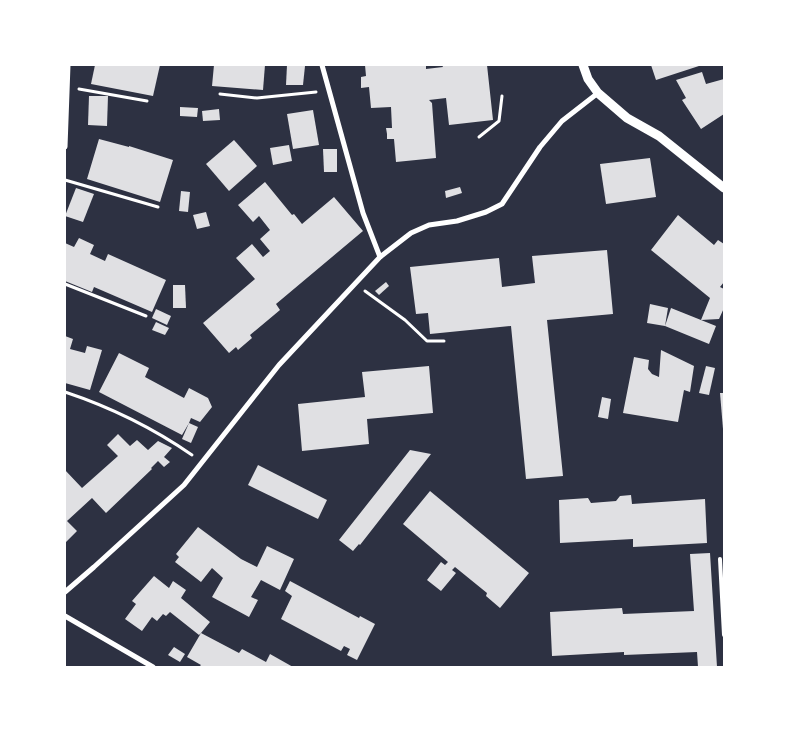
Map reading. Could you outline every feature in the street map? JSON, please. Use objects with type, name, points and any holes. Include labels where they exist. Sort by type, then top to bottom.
[{"type":"street","points":[[65,147],[68,65]]},
{"type":"street","points":[[322,65],[363,213],[380,257]]},
{"type":"street","points":[[583,65],[588,79],[598,93],[627,118],[659,136],[724,188]]},
{"type":"street","points":[[65,592],[184,485],[279,365],[380,257],[402,239],[429,225],[457,221],[486,212],[502,204],[540,148],[562,122],[598,93]]},
{"type":"street","points":[[65,616],[152,667]]},
{"type":"lane","points":[[720,559],[724,635]]},
{"type":"path","points":[[67,86],[147,101]]},
{"type":"path","points":[[220,94],[257,98],[329,90]]},
{"type":"path","points":[[479,137],[499,121],[502,96]]},
{"type":"path","points":[[65,180],[158,207]]},
{"type":"path","points":[[65,284],[146,316]]},
{"type":"path","points":[[356,284],[405,320],[427,341],[444,341]]},
{"type":"path","points":[[65,392],[119,413],[170,439],[202,462]]},
{"type":"building","points":[[95,65],[160,65],[153,96],[91,84]]},
{"type":"building","points":[[214,65],[265,65],[263,90],[212,86]]},
{"type":"building","points":[[287,65],[305,66],[303,85],[286,85]]},
{"type":"building","points":[[365,65],[426,65],[426,69],[443,67],[442,65],[487,65],[493,120],[449,125],[446,98],[429,100],[432,103],[436,158],[396,162],[394,139],[387,139],[386,128],[392,128],[391,107],[371,108],[369,87],[361,88],[361,77],[366,76]]},
{"type":"building","points":[[651,65],[702,65],[656,80]]},
{"type":"building","points":[[702,72],[706,84],[724,79],[724,114],[701,129],[682,100],[686,98],[676,80]]},
{"type":"building","points":[[89,96],[108,96],[107,126],[88,125]]},
{"type":"building","points":[[180,107],[198,108],[197,117],[180,116]]},
{"type":"building","points":[[219,109],[220,120],[203,121],[202,111]]},
{"type":"building","points":[[313,110],[319,145],[293,149],[287,114]]},
{"type":"building","points":[[99,139],[173,160],[160,202],[87,179]]},
{"type":"building","points":[[234,140],[257,166],[229,191],[206,164]]},
{"type":"building","points":[[289,145],[292,161],[273,165],[270,148]]},
{"type":"building","points":[[323,149],[337,149],[337,172],[324,172]]},
{"type":"building","points":[[650,158],[656,197],[606,204],[600,164]]},
{"type":"building","points":[[265,182],[292,215],[294,214],[302,224],[334,197],[363,231],[276,304],[280,310],[250,335],[252,338],[238,350],[236,347],[229,353],[203,323],[255,279],[236,258],[252,244],[263,257],[270,251],[260,239],[270,230],[259,216],[253,222],[238,205]]},
{"type":"building","points":[[460,187],[462,193],[446,198],[445,191]]},
{"type":"building","points":[[76,188],[94,194],[83,222],[65,216]]},
{"type":"building","points":[[181,191],[190,192],[188,212],[179,211]]},
{"type":"building","points":[[206,212],[210,226],[197,229],[193,215]]},
{"type":"building","points":[[678,215],[714,245],[718,240],[724,244],[724,282],[720,287],[724,289],[724,308],[719,319],[701,320],[710,298],[651,250]]},
{"type":"building","points":[[79,238],[94,245],[90,254],[105,261],[108,254],[166,280],[152,312],[94,287],[92,292],[65,281],[65,243],[74,247]]},
{"type":"building","points":[[607,250],[613,314],[547,320],[563,476],[526,479],[511,326],[430,334],[428,313],[416,314],[410,267],[499,258],[502,287],[535,283],[532,256]]},
{"type":"building","points":[[386,282],[389,286],[379,295],[375,291]]},
{"type":"building","points":[[173,285],[185,285],[186,308],[173,308]]},
{"type":"building","points":[[650,304],[668,308],[665,326],[647,323]]},
{"type":"building","points":[[671,308],[716,326],[709,344],[665,326]]},
{"type":"building","points":[[156,309],[171,316],[167,325],[152,318]]},
{"type":"building","points":[[156,322],[169,328],[165,335],[152,330]]},
{"type":"building","points":[[65,336],[73,339],[70,349],[85,353],[87,346],[102,350],[90,390],[65,383]]},
{"type":"building","points":[[661,350],[694,366],[690,392],[684,390],[678,422],[623,413],[634,357],[649,360],[648,369],[652,374],[659,377]]},
{"type":"building","points":[[119,353],[149,368],[145,377],[184,398],[189,388],[208,398],[212,407],[200,422],[191,418],[182,435],[99,392]]},
{"type":"building","points":[[429,366],[433,413],[367,419],[369,444],[302,451],[298,404],[365,397],[362,372]]},
{"type":"building","points":[[706,366],[715,368],[709,395],[699,393]]},
{"type":"building","points":[[720,393],[724,393],[724,429],[723,429]]},
{"type":"building","points":[[602,397],[611,399],[608,419],[598,417]]},
{"type":"building","points":[[189,423],[198,427],[191,443],[182,439]]},
{"type":"building","points":[[118,434],[130,446],[137,440],[148,450],[158,441],[172,448],[164,457],[170,462],[164,467],[158,461],[106,513],[92,498],[67,521],[77,531],[65,543],[65,470],[82,488],[118,456],[107,445]]},
{"type":"building","points":[[410,450],[431,454],[360,545],[353,551],[339,540]]},
{"type":"building","points":[[258,465],[327,500],[318,519],[248,485]]},
{"type":"building","points":[[430,491],[529,573],[500,608],[486,596],[487,593],[455,567],[452,570],[456,573],[441,591],[427,580],[441,562],[445,565],[448,562],[403,524]]},
{"type":"building","points":[[631,495],[632,504],[705,499],[707,543],[633,547],[633,539],[560,543],[559,500],[588,498],[591,503],[616,501],[620,496]]},
{"type":"building","points":[[198,527],[241,559],[257,567],[267,546],[294,559],[280,590],[261,580],[251,597],[258,600],[249,617],[212,597],[223,578],[212,568],[201,582],[175,562],[179,557],[176,554]]},
{"type":"building","points":[[710,553],[717,667],[698,667],[697,652],[624,655],[624,652],[552,656],[550,612],[622,608],[623,614],[694,611],[690,554]]},
{"type":"building","points":[[154,576],[169,588],[173,581],[186,590],[181,598],[210,622],[199,635],[170,612],[166,616],[163,614],[157,621],[152,617],[142,631],[125,619],[136,604],[132,601]]},
{"type":"building","points":[[290,581],[359,618],[360,616],[375,624],[357,660],[347,655],[350,649],[344,646],[341,651],[281,619],[292,596],[285,591]]},
{"type":"building","points":[[201,633],[239,653],[242,649],[266,662],[270,654],[293,667],[199,667],[201,665],[187,657]]},
{"type":"building","points":[[174,647],[185,654],[180,662],[168,655]]}]
